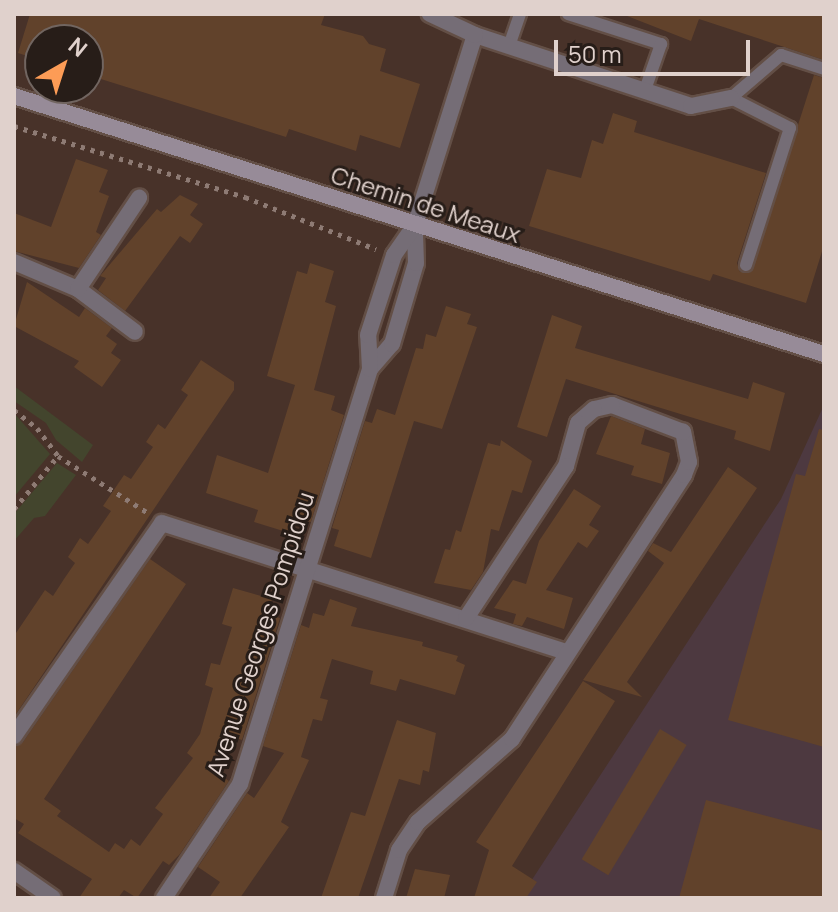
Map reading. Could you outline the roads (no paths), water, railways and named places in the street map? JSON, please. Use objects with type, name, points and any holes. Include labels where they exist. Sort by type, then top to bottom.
[{"type":"main road","name":"Chemin de Meaux","points":[[14,96],[824,354]]},
{"type":"street","points":[[430,14],[475,35],[691,106],[731,98]]},
{"type":"street","points":[[415,225],[475,35]]},
{"type":"street","points":[[78,289],[139,198]]},
{"type":"street","name":"Avenue Georges Pompidou","points":[[164,898],[240,784],[370,369],[368,335],[394,255],[415,225]]},
{"type":"street","name":"Avenue Georges Pompidou","points":[[370,369],[392,344],[416,263],[415,225]]},
{"type":"street","points":[[14,262],[78,289],[135,332]]},
{"type":"street","points":[[384,898],[399,850],[418,822],[512,739],[684,475],[689,447],[683,432],[669,423],[612,405],[594,409],[578,423],[566,466],[466,618]]},
{"type":"street","points":[[14,736],[162,523],[566,652]]},
{"type":"street","points":[[14,871],[53,898]]},
{"type":"lane","points":[[509,46],[520,14]]},
{"type":"lane","points":[[568,14],[661,44],[645,90]]},
{"type":"lane","points":[[746,265],[790,128],[731,98],[781,55],[824,69]]}]
